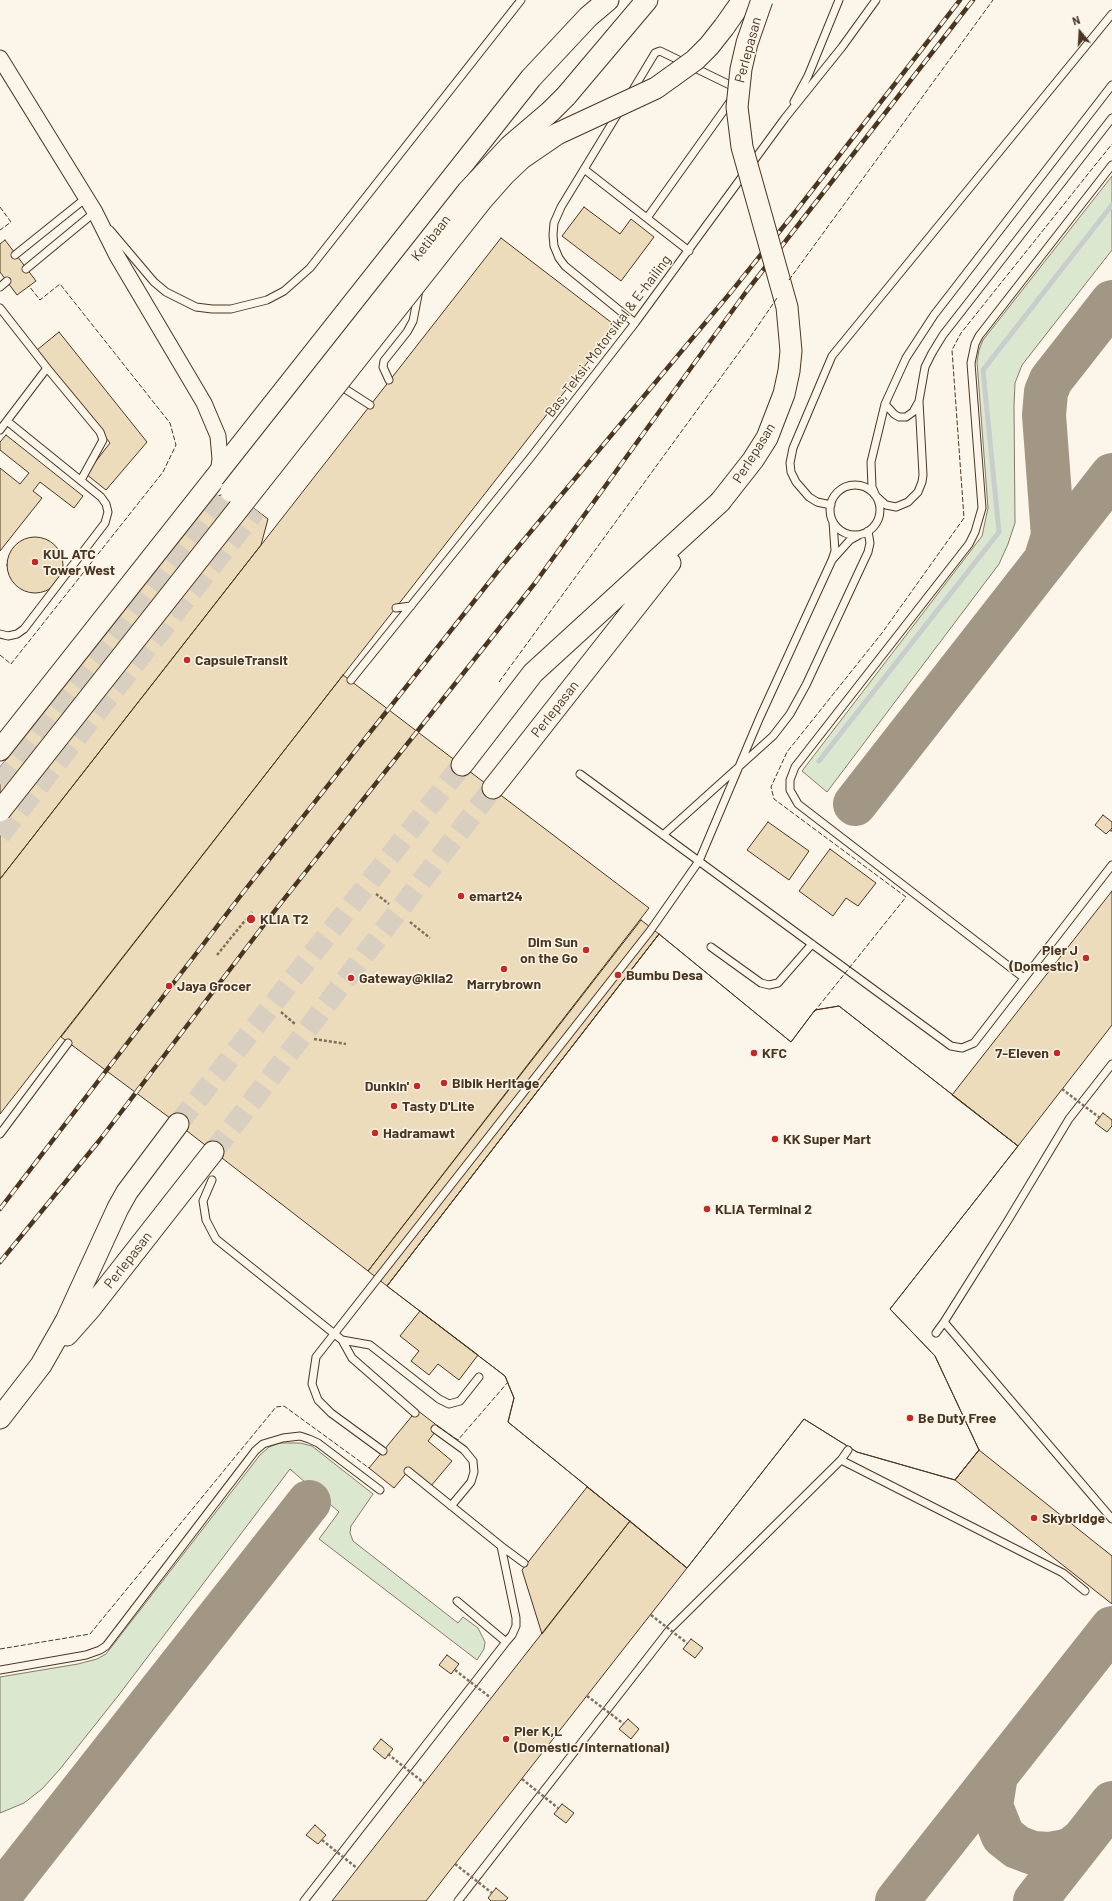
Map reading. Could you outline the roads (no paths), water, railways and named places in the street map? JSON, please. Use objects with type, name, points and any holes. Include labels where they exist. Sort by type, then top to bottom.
[{"type":"main road","points":[[0,750],[531,78],[588,17],[608,0]]},
{"type":"main road","name":"Ketibaan","points":[[232,491],[491,165],[510,146],[551,112],[647,0]]},
{"type":"main road","points":[[0,811],[482,200],[505,174],[522,158],[557,134],[656,88],[678,73],[709,46],[743,0]]},
{"type":"main road","name":"Perlepasan","points":[[493,788],[639,600],[753,460],[766,438],[784,394],[791,352],[787,307],[742,147],[737,113],[740,69],[747,43],[762,0]]},
{"type":"main road","points":[[256,510],[282,473],[362,326]]},
{"type":"main road","points":[[462,765],[533,673],[720,502]]},
{"type":"main road","points":[[0,1418],[41,1365],[83,1286],[118,1208],[138,1175],[178,1124]]},
{"type":"main road","name":"Perlepasan","points":[[41,1365],[90,1309],[213,1152]]},
{"type":"street","points":[[0,58],[4,67],[95,212],[117,256],[210,416],[218,436],[220,448],[218,474]]},
{"type":"lane","points":[[26,269],[95,212],[154,282],[166,292],[181,301],[196,307],[212,310],[232,309],[267,300],[284,291],[310,268],[521,0]]},
{"type":"lane","points":[[785,118],[808,76],[839,0]]},
{"type":"lane","name":"Bas, Teksi, Motorsikal & E-hailing","points":[[351,680],[635,323],[785,118],[842,47],[876,0]]},
{"type":"lane","points":[[831,505],[817,502],[809,497],[796,482],[790,463],[793,448],[832,356],[1112,14]]},
{"type":"lane","points":[[635,323],[565,266],[559,258],[554,246],[554,222],[561,207],[655,53],[660,51],[665,52],[732,86],[735,90],[734,96],[647,218]]},
{"type":"lane","points":[[832,560],[850,540],[868,532],[879,519],[879,503],[872,487],[870,469],[885,404],[906,358],[934,315],[1112,85]]},
{"type":"lane","points":[[383,1451],[330,1413],[318,1400],[312,1384],[312,1371],[316,1357],[333,1333],[650,931],[699,861],[760,717],[832,560],[835,543],[831,505],[834,498],[839,492],[854,486],[866,488],[886,505],[896,507],[908,502],[920,487],[923,475],[919,401],[925,367],[943,336],[1112,118]]},
{"type":"lane","points":[[1024,978],[798,804],[790,790],[790,780],[795,767],[969,544],[975,532],[982,508],[971,363],[975,344],[979,336],[1112,165]]},
{"type":"lane","points":[[584,169],[689,251]]},
{"type":"lane","points":[[433,215],[441,191]]},
{"type":"lane","points":[[15,255],[86,198]]},
{"type":"lane","points":[[389,380],[383,367],[384,362],[407,332],[413,321],[430,226]]},
{"type":"lane","points":[[0,287],[7,281]]},
{"type":"lane","points":[[0,308],[100,432],[103,440],[80,480]]},
{"type":"lane","points":[[0,430],[47,368]]},
{"type":"lane","points":[[271,406],[286,395],[315,385],[331,383],[340,385],[370,405]]},
{"type":"lane","points":[[885,404],[894,414],[899,417],[906,417],[913,412],[919,401]]},
{"type":"lane","points":[[0,634],[8,636],[18,634],[24,629],[105,523],[108,512],[106,504],[101,497],[7,421]]},
{"type":"lane","points":[[833,521],[838,528],[845,533],[861,534]]},
{"type":"lane","points":[[663,835],[742,762],[773,736],[790,714],[806,685],[868,552],[870,543],[868,532]]},
{"type":"lane","points":[[396,608],[411,606]]},
{"type":"lane","points":[[580,774],[951,1046],[962,1048],[974,1043],[1112,865]]},
{"type":"lane","points":[[711,946],[761,983],[769,985],[778,983],[812,944]]},
{"type":"lane","points":[[0,1134],[68,1042]]},
{"type":"lane","points":[[936,1333],[1007,1222],[1069,1119],[1112,1064]]},
{"type":"lane","points":[[212,1180],[203,1201],[206,1220],[216,1239],[342,1340],[352,1358],[415,1413]]},
{"type":"lane","points":[[944,1322],[1112,1518]]},
{"type":"lane","points":[[342,1340],[370,1345],[439,1400],[448,1404],[460,1402],[480,1377]]},
{"type":"lane","points":[[435,1429],[464,1450],[473,1461],[474,1472],[471,1482],[451,1506]]},
{"type":"lane","points":[[0,1670],[86,1656],[106,1646],[255,1451],[263,1444],[283,1438],[300,1436],[309,1439],[318,1443],[380,1490]]},
{"type":"lane","points":[[458,1901],[670,1629],[841,1460],[848,1450]]},
{"type":"lane","points":[[841,1460],[1063,1573],[1085,1591]]},
{"type":"lane","points":[[408,1471],[524,1564]]},
{"type":"lane","points":[[304,1901],[506,1642],[516,1626],[516,1618],[500,1546]]},
{"type":"lane","points":[[457,1601],[506,1642]]},
{"type":"waterway","points":[[819,761],[999,532],[983,370],[1112,205]]},
{"type":"tunnel","points":[[0,784],[231,491]]},
{"type":"tunnel","points":[[0,835],[256,510]]},
{"type":"tunnel","points":[[178,1124],[462,765]]},
{"type":"tunnel","points":[[213,1152],[493,788]]},
{"type":"railway","points":[[0,1209],[245,890],[502,566],[731,292],[960,0]]},
{"type":"railway","points":[[0,1262],[99,1141],[273,913],[535,583],[746,292],[973,0]]},
{"type":"place","name":"KUL ATC Tower West","points":[[35,562]]},
{"type":"place","name":"CapsuleTransit","points":[[187,660]]},
{"type":"place","name":"emart24","points":[[461,896]]},
{"type":"place","name":"KLIA T2","points":[[251,919]]},
{"type":"place","name":"Dim Sun on the Go","points":[[586,950]]},
{"type":"place","name":"Pier J (Domestic)","points":[[1086,958]]},
{"type":"place","name":"Marrybrown","points":[[504,969]]},
{"type":"place","name":"Bumbu Desa","points":[[618,975]]},
{"type":"place","name":"Gateway@klia2","points":[[351,978]]},
{"type":"place","name":"Jaya Grocer","points":[[169,986]]},
{"type":"place","name":"KFC","points":[[754,1053]]},
{"type":"place","name":"7-Eleven","points":[[1057,1053]]},
{"type":"place","name":"Bibik Heritage","points":[[444,1083]]},
{"type":"place","name":"Dunkin'","points":[[417,1086]]},
{"type":"place","name":"Tasty D'Lite","points":[[394,1106]]},
{"type":"place","name":"Hadramawt","points":[[375,1133]]},
{"type":"place","name":"KK Super Mart","points":[[775,1139]]},
{"type":"place","name":"KLIA Terminal 2","points":[[707,1209]]},
{"type":"place","name":"Be Duty Free","points":[[910,1418]]},
{"type":"place","name":"Skybridge","points":[[1034,1518]]},
{"type":"place","name":"Pier K,L (Domestic/International)","points":[[506,1739]]}]
